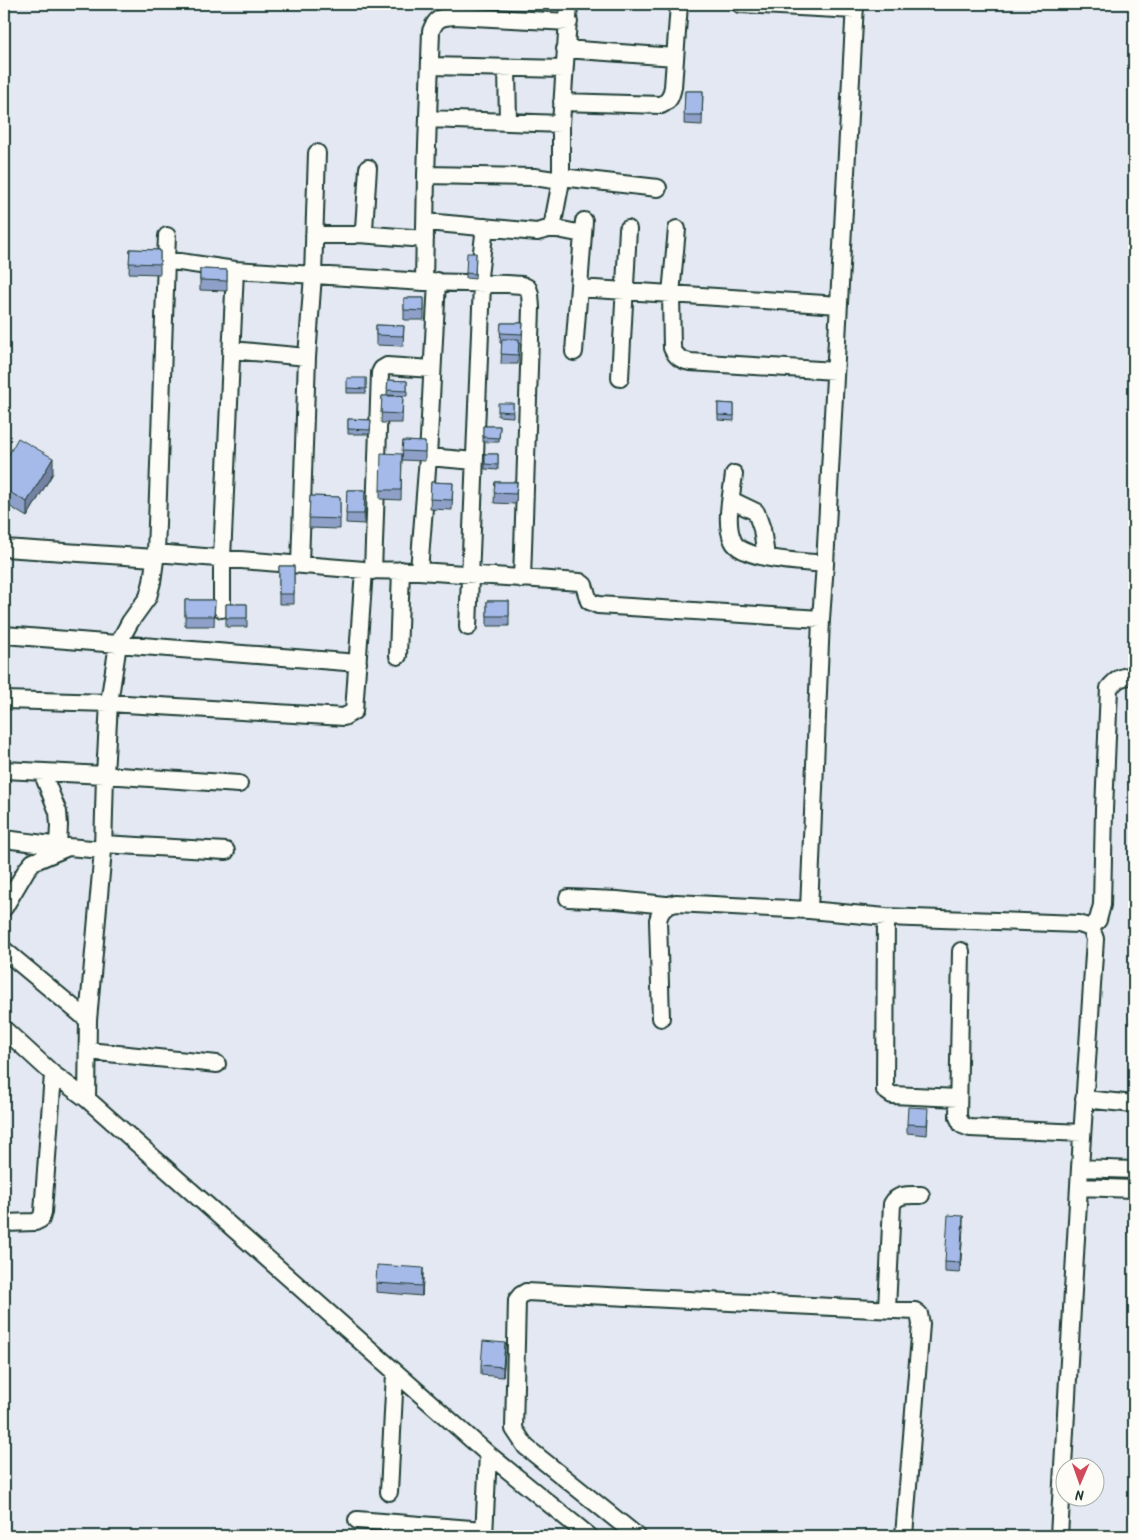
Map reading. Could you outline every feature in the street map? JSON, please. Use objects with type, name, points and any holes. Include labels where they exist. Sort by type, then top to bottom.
[{"type":"street","points":[[552,228],[561,179],[562,102],[569,4]]},
{"type":"street","points":[[562,102],[661,105],[667,102],[671,97],[680,4]]},
{"type":"street","points":[[740,4],[855,7],[821,620],[809,910]]},
{"type":"street","points":[[419,571],[428,457],[432,369],[430,281],[425,239],[431,31],[435,21],[442,16],[509,11],[569,22]]},
{"type":"street","points":[[565,49],[675,57]]},
{"type":"street","points":[[430,66],[564,70]]},
{"type":"street","points":[[507,68],[508,122]]},
{"type":"street","points":[[428,119],[561,124]]},
{"type":"street","points":[[300,564],[307,357],[313,275],[317,153]]},
{"type":"street","points":[[359,234],[364,229],[368,168]]},
{"type":"street","points":[[426,175],[534,177],[658,188]]},
{"type":"street","points":[[426,222],[537,232],[552,228],[583,227],[574,352]]},
{"type":"street","points":[[468,627],[480,284],[485,227]]},
{"type":"street","points":[[620,378],[628,229]]},
{"type":"street","points":[[676,229],[671,294],[672,348],[675,355],[682,360],[690,362],[835,371]]},
{"type":"street","points":[[314,235],[359,234],[425,239]]},
{"type":"street","points":[[87,1099],[88,1020],[103,847],[109,703],[118,644],[130,622],[148,597],[156,555],[167,236]]},
{"type":"street","points":[[166,260],[235,270],[522,285],[528,288],[531,308],[522,579]]},
{"type":"street","points":[[222,609],[222,558],[235,270]]},
{"type":"street","points":[[579,288],[839,305]]},
{"type":"street","points":[[231,350],[307,357]]},
{"type":"street","points":[[4,700],[109,703],[344,717],[354,711],[368,570],[380,373],[387,366],[432,369]]},
{"type":"street","points":[[428,457],[475,461]]},
{"type":"street","points":[[734,474],[730,528],[733,542],[742,550],[766,556],[825,564]]},
{"type":"street","points":[[732,500],[756,512],[762,529],[766,556]]},
{"type":"street","points":[[4,548],[222,558],[368,570],[419,571],[580,582],[584,585],[589,601],[598,605],[821,620]]},
{"type":"street","points":[[398,656],[400,570]]},
{"type":"street","points":[[4,635],[358,663]]},
{"type":"street","points":[[1091,928],[1098,920],[1102,905],[1109,688],[1118,679],[1132,671]]},
{"type":"street","points":[[4,770],[239,784]]},
{"type":"street","points":[[42,772],[58,812],[63,847]]},
{"type":"street","points":[[4,840],[63,847],[226,851]]},
{"type":"street","points":[[4,908],[34,862],[63,847]]},
{"type":"street","points":[[568,898],[618,900],[666,905],[686,903],[809,910],[886,918],[1079,924],[1091,928]]},
{"type":"street","points":[[660,1018],[658,920],[661,911],[666,905]]},
{"type":"street","points":[[886,918],[886,1090],[892,1095],[958,1098]]},
{"type":"street","points":[[1059,1536],[1095,939],[1091,928]]},
{"type":"street","points":[[4,950],[88,1020]]},
{"type":"street","points":[[961,951],[958,1117],[962,1125],[965,1128],[1082,1133]]},
{"type":"street","points":[[4,1029],[54,1074],[87,1099],[488,1454],[589,1536]]},
{"type":"street","points":[[88,1051],[217,1064]]},
{"type":"street","points":[[4,1222],[35,1222],[40,1219],[44,1212],[54,1074]]},
{"type":"street","points":[[1084,1099],[1134,1104]]},
{"type":"street","points":[[1080,1168],[1134,1170]]},
{"type":"street","points":[[1079,1187],[1134,1189]]},
{"type":"street","points":[[887,1309],[892,1204],[902,1196],[921,1195]]},
{"type":"street","points":[[637,1536],[526,1447],[514,1429],[517,1300],[526,1292],[911,1310],[919,1314],[921,1319],[904,1536]]},
{"type":"street","points":[[389,1492],[395,1373]]},
{"type":"street","points":[[357,1520],[484,1533],[488,1454]]},
{"type":"building","points":[[685,91],[703,91],[702,115],[684,115]]},
{"type":"building","points":[[130,249],[160,250],[160,264],[129,263]]},
{"type":"building","points":[[467,253],[476,253],[475,274],[466,273]]},
{"type":"building","points":[[200,269],[227,270],[227,281],[200,280]]},
{"type":"building","points":[[404,298],[424,298],[424,311],[404,310]]},
{"type":"building","points":[[501,323],[523,323],[522,334],[500,333]]},
{"type":"building","points":[[376,325],[404,326],[403,336],[376,335]]},
{"type":"building","points":[[502,339],[519,339],[518,355],[501,354]]},
{"type":"building","points":[[347,378],[366,378],[366,389],[347,388]]},
{"type":"building","points":[[388,380],[407,381],[407,391],[387,390]]},
{"type":"building","points":[[382,396],[403,396],[402,414],[381,413]]},
{"type":"building","points":[[498,403],[513,403],[513,412],[498,411]]},
{"type":"building","points":[[718,403],[734,404],[734,416],[718,415]]},
{"type":"building","points":[[348,419],[371,420],[370,430],[348,429]]},
{"type":"building","points":[[483,426],[500,426],[499,438],[483,437]]},
{"type":"building","points":[[18,438],[53,458],[27,502],[4,489],[4,463]]},
{"type":"building","points":[[403,441],[425,442],[425,452],[402,451]]},
{"type":"building","points":[[381,453],[402,454],[401,490],[380,490]]},
{"type":"building","points":[[485,454],[498,454],[498,465],[485,464]]},
{"type":"building","points":[[431,482],[453,483],[452,500],[430,499]]},
{"type":"building","points":[[495,482],[517,482],[516,494],[494,493]]},
{"type":"building","points":[[347,490],[365,490],[364,514],[346,514]]},
{"type":"building","points":[[310,496],[340,497],[340,519],[309,518]]},
{"type":"building","points":[[279,566],[294,566],[294,594],[279,594]]},
{"type":"building","points":[[185,600],[215,600],[214,616],[185,616]]},
{"type":"building","points":[[487,601],[509,601],[509,616],[487,616]]},
{"type":"building","points":[[226,604],[247,604],[247,618],[226,618]]},
{"type":"building","points":[[908,1107],[928,1108],[927,1125],[907,1124]]},
{"type":"building","points":[[948,1215],[963,1216],[960,1263],[945,1262]]},
{"type":"building","points":[[377,1265],[423,1268],[422,1286],[376,1283]]},
{"type":"building","points":[[483,1341],[505,1343],[503,1367],[481,1365]]}]
